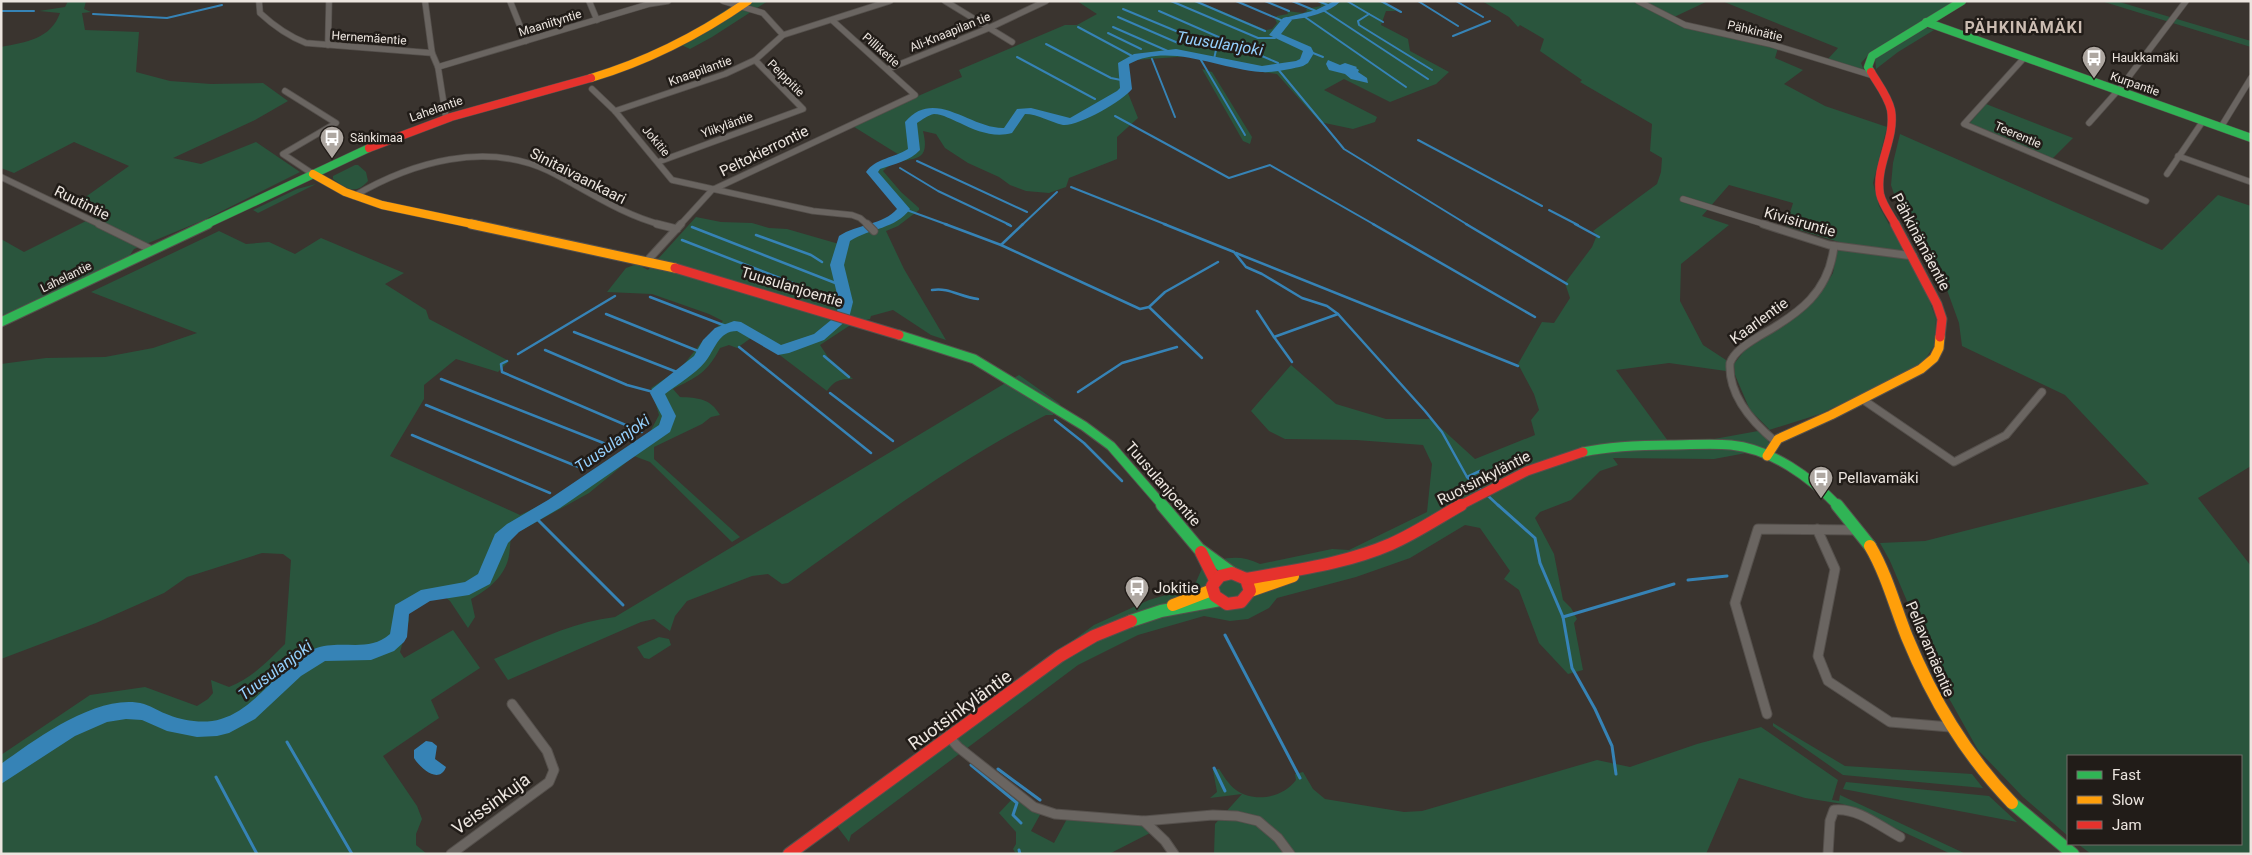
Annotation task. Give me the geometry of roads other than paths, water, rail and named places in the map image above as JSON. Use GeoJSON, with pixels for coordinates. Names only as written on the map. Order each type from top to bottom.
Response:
{"type":"FeatureCollection","features":[{"type":"Feature","properties":{"kind":"street","name":"Hernemäentie"},"geometry":{"type":"LineString","coordinates":[[259,1],[260,13],[290,37],[306,43],[432,53]]}},
{"type":"Feature","properties":{"kind":"street"},"geometry":{"type":"LineString","coordinates":[[328,45],[329,1]]}},
{"type":"Feature","properties":{"kind":"street"},"geometry":{"type":"LineString","coordinates":[[425,1],[432,53],[438,67],[446,118]]}},
{"type":"Feature","properties":{"kind":"street"},"geometry":{"type":"LineString","coordinates":[[510,1],[526,41]]}},
{"type":"Feature","properties":{"kind":"street"},"geometry":{"type":"LineString","coordinates":[[589,1],[597,20]]}},
{"type":"Feature","properties":{"kind":"street","name":"Maaniityntie"},"geometry":{"type":"LineString","coordinates":[[438,67],[649,4],[668,1]]}},
{"type":"Feature","properties":{"kind":"street"},"geometry":{"type":"LineString","coordinates":[[723,1],[745,3],[763,13],[783,35]]}},
{"type":"Feature","properties":{"kind":"street","name":"Knaapilantie"},"geometry":{"type":"LineString","coordinates":[[615,111],[726,74],[755,60],[783,35],[834,21],[890,1]]}},
{"type":"Feature","properties":{"kind":"street"},"geometry":{"type":"LineString","coordinates":[[945,1],[1012,42]]}},
{"type":"Feature","properties":{"kind":"street","name":"Ali-Knaapilan tie"},"geometry":{"type":"LineString","coordinates":[[888,69],[989,28],[1046,1]]}},
{"type":"Feature","properties":{"kind":"street","name":"Pähkinätie"},"geometry":{"type":"LineString","coordinates":[[1638,1],[1690,27],[1770,44],[1871,75]]}},
{"type":"Feature","properties":{"kind":"street"},"geometry":{"type":"LineString","coordinates":[[1871,75],[1868,67],[1872,56],[1962,1]]}},
{"type":"Feature","properties":{"kind":"street"},"geometry":{"type":"LineString","coordinates":[[2089,123],[2186,1]]}},
{"type":"Feature","properties":{"kind":"street","name":"Lahelantie"},"geometry":{"type":"LineString","coordinates":[[1,322],[398,135],[506,99],[604,74],[649,58],[692,39],[745,3]]}},
{"type":"Feature","properties":{"kind":"street","name":"Pilliketie"},"geometry":{"type":"LineString","coordinates":[[834,21],[915,95]]}},
{"type":"Feature","properties":{"kind":"street","name":"Kurpantie"},"geometry":{"type":"LineString","coordinates":[[1926,22],[2251,138]]}},
{"type":"Feature","properties":{"kind":"street","name":"Teerentie"},"geometry":{"type":"LineString","coordinates":[[2024,58],[1964,124],[2146,201]]}},
{"type":"Feature","properties":{"kind":"street","name":"Peippitie"},"geometry":{"type":"LineString","coordinates":[[755,60],[803,109]]}},
{"type":"Feature","properties":{"kind":"street","name":"Pähkinämäentie"},"geometry":{"type":"LineString","coordinates":[[1767,456],[1778,439],[1921,369],[1934,358],[1939,348],[1942,319],[1926,280],[1886,212],[1880,196],[1878,182],[1891,134],[1892,110],[1888,100],[1871,75]]}},
{"type":"Feature","properties":{"kind":"street"},"geometry":{"type":"LineString","coordinates":[[2221,127],[2251,78]]}},
{"type":"Feature","properties":{"kind":"street","name":"Jokitie"},"geometry":{"type":"LineString","coordinates":[[592,89],[615,111],[672,180],[814,211],[852,215],[867,223],[874,231]]}},
{"type":"Feature","properties":{"kind":"street"},"geometry":{"type":"LineString","coordinates":[[285,91],[336,123],[282,154],[313,174]]}},
{"type":"Feature","properties":{"kind":"street","name":"Peltokierrontie"},"geometry":{"type":"LineString","coordinates":[[647,262],[712,190],[915,95]]}},
{"type":"Feature","properties":{"kind":"street","name":"Ylikyläntie"},"geometry":{"type":"LineString","coordinates":[[658,162],[803,109]]}},
{"type":"Feature","properties":{"kind":"street"},"geometry":{"type":"LineString","coordinates":[[2168,174],[2178,156],[2203,121]]}},
{"type":"Feature","properties":{"kind":"street"},"geometry":{"type":"LineString","coordinates":[[2178,156],[2251,182]]}},
{"type":"Feature","properties":{"kind":"street","name":"Sinitaivaankaari"},"geometry":{"type":"LineString","coordinates":[[354,196],[383,180],[415,167],[459,158],[497,157],[529,163],[611,207],[641,220],[677,229]]}},
{"type":"Feature","properties":{"kind":"street","name":"Tuusulanjoentie"},"geometry":{"type":"LineString","coordinates":[[313,174],[354,196],[382,205],[647,262],[852,320],[974,359],[1084,426],[1110,446],[1128,464],[1200,548],[1232,573]]}},
{"type":"Feature","properties":{"kind":"street","name":"Ruutintie"},"geometry":{"type":"LineString","coordinates":[[1,177],[152,250]]}},
{"type":"Feature","properties":{"kind":"street","name":"Kivisiruntie"},"geometry":{"type":"LineString","coordinates":[[1682,199],[1834,246],[1913,256]]}},
{"type":"Feature","properties":{"kind":"street","name":"Kaarlentie"},"geometry":{"type":"LineString","coordinates":[[1776,442],[1755,425],[1742,409],[1734,385],[1731,359],[1747,343],[1791,315],[1813,295],[1828,274],[1834,246]]}},
{"type":"Feature","properties":{"kind":"street"},"geometry":{"type":"LineString","coordinates":[[1862,399],[1954,462],[2006,435],[2042,392]]}},
{"type":"Feature","properties":{"kind":"street","name":"Ruotsinkyläntie"},"geometry":{"type":"LineString","coordinates":[[1246,579],[1310,568],[1377,550],[1410,534],[1506,480],[1562,458],[1615,446],[1735,446],[1767,456]]}},
{"type":"Feature","properties":{"kind":"street","name":"Pellavamäentie"},"geometry":{"type":"LineString","coordinates":[[1767,456],[1803,475],[1858,530],[1878,559],[1928,685],[1950,727],[1983,772],[2047,835],[2073,854]]}},
{"type":"Feature","properties":{"kind":"street"},"geometry":{"type":"LineString","coordinates":[[1767,714],[1735,603],[1758,529],[1858,530]]}},
{"type":"Feature","properties":{"kind":"street"},"geometry":{"type":"LineString","coordinates":[[1817,530],[1835,569],[1818,656],[1828,682],[1890,722],[1950,727]]}},
{"type":"Feature","properties":{"kind":"street","name":"Tuusulanjoentie"},"geometry":{"type":"LineString","coordinates":[[1200,548],[1214,585]]}},
{"type":"Feature","properties":{"kind":"street","name":"Ruotsinkyläntie"},"geometry":{"type":"LineString","coordinates":[[1250,591],[1310,568]]}},
{"type":"Feature","properties":{"kind":"street"},"geometry":{"type":"LineString","coordinates":[[1232,573],[1246,579],[1250,591],[1248,597],[1235,604],[1220,600],[1214,585],[1220,576],[1232,573]]}},
{"type":"Feature","properties":{"kind":"street","name":"Ruotsinkyläntie"},"geometry":{"type":"LineString","coordinates":[[789,854],[1068,651],[1094,636],[1161,611],[1214,585]]}},
{"type":"Feature","properties":{"kind":"street","name":"Ruotsinkyläntie"},"geometry":{"type":"LineString","coordinates":[[1161,611],[1220,600]]}},
{"type":"Feature","properties":{"kind":"street","name":"Veissinkuja"},"geometry":{"type":"LineString","coordinates":[[451,854],[550,782],[554,770],[547,751],[512,704]]}},
{"type":"Feature","properties":{"kind":"street"},"geometry":{"type":"LineString","coordinates":[[950,738],[958,747],[1034,807],[1055,814],[1144,821],[1213,815],[1237,816],[1258,821],[1278,838],[1290,854]]}},
{"type":"Feature","properties":{"kind":"street"},"geometry":{"type":"LineString","coordinates":[[1828,854],[1830,821],[1834,810],[1838,808],[1848,810],[1900,837]]}},
{"type":"Feature","properties":{"kind":"street"},"geometry":{"type":"LineString","coordinates":[[1144,821],[1165,841],[1174,854]]}},
{"type":"Feature","properties":{"kind":"water"},"geometry":{"type":"Polygon","coordinates":[[[1334,1],[1341,1],[1324,12],[1290,20],[1277,34],[1271,34],[1284,18],[1316,10],[1334,1]]]}},
{"type":"Feature","properties":{"kind":"water"},"geometry":{"type":"Polygon","coordinates":[[[1328,60],[1340,65],[1345,63],[1357,67],[1358,72],[1367,78],[1368,83],[1351,79],[1345,74],[1329,70],[1326,64],[1328,60]]]}},
{"type":"Feature","properties":{"kind":"water"},"geometry":{"type":"Polygon","coordinates":[[[426,741],[432,742],[437,746],[435,759],[446,767],[439,775],[434,775],[425,770],[414,758],[414,750],[426,741]]]}},
{"type":"Feature","properties":{"kind":"waterway"},"geometry":{"type":"LineString","coordinates":[[1171,1],[1258,38],[1275,38]]}},
{"type":"Feature","properties":{"kind":"waterway"},"geometry":{"type":"LineString","coordinates":[[1195,1],[1265,31]]}},
{"type":"Feature","properties":{"kind":"waterway"},"geometry":{"type":"LineString","coordinates":[[1236,1],[1283,21]]}},
{"type":"Feature","properties":{"kind":"waterway"},"geometry":{"type":"LineString","coordinates":[[1265,1],[1289,11]]}},
{"type":"Feature","properties":{"kind":"waterway"},"geometry":{"type":"LineString","coordinates":[[1292,1],[1316,11]]}},
{"type":"Feature","properties":{"kind":"waterway"},"geometry":{"type":"LineString","coordinates":[[1318,1],[1328,5]]}},
{"type":"Feature","properties":{"kind":"waterway"},"geometry":{"type":"LineString","coordinates":[[1347,1],[1369,14]]}},
{"type":"Feature","properties":{"kind":"waterway"},"geometry":{"type":"LineString","coordinates":[[1381,1],[1401,12]]}},
{"type":"Feature","properties":{"kind":"waterway"},"geometry":{"type":"LineString","coordinates":[[1418,1],[1458,26]]}},
{"type":"Feature","properties":{"kind":"waterway"},"geometry":{"type":"LineString","coordinates":[[1456,1],[1483,17]]}},
{"type":"Feature","properties":{"kind":"waterway"},"geometry":{"type":"LineString","coordinates":[[93,14],[167,18],[222,5]]}},
{"type":"Feature","properties":{"kind":"waterway"},"geometry":{"type":"LineString","coordinates":[[1123,9],[1212,46],[1216,50],[1214,59]]}},
{"type":"Feature","properties":{"kind":"waterway"},"geometry":{"type":"LineString","coordinates":[[1323,10],[1428,79]]}},
{"type":"Feature","properties":{"kind":"waterway"},"geometry":{"type":"LineString","coordinates":[[1,11],[34,11]]}},
{"type":"Feature","properties":{"kind":"waterway"},"geometry":{"type":"LineString","coordinates":[[1159,11],[1278,63]]}},
{"type":"Feature","properties":{"kind":"waterway"},"geometry":{"type":"LineString","coordinates":[[1369,14],[1383,22]]}},
{"type":"Feature","properties":{"kind":"waterway"},"geometry":{"type":"LineString","coordinates":[[1369,14],[1358,21],[1359,25],[1432,70]]}},
{"type":"Feature","properties":{"kind":"waterway"},"geometry":{"type":"LineString","coordinates":[[1118,17],[1178,43]]}},
{"type":"Feature","properties":{"kind":"waterway"},"geometry":{"type":"LineString","coordinates":[[1305,17],[1406,87]]}},
{"type":"Feature","properties":{"kind":"waterway","name":"Tuusulanjoki"},"geometry":{"type":"LineString","coordinates":[[1,775],[31,753],[68,730],[107,714],[126,711],[143,712],[167,723],[184,727],[197,729],[223,727],[249,713],[307,662],[328,653],[371,652],[388,646],[398,637],[401,610],[427,595],[469,588],[484,579],[501,539],[513,528],[554,504],[665,428],[669,416],[657,393],[700,359],[708,343],[720,331],[734,326],[741,327],[778,350],[784,350],[819,337],[842,318],[846,302],[837,265],[844,239],[851,234],[892,220],[904,209],[872,172],[876,166],[905,156],[914,150],[911,122],[922,115],[933,111],[940,111],[985,130],[996,131],[1008,131],[1021,111],[1035,112],[1058,120],[1074,120],[1115,99],[1126,89],[1123,63],[1134,57],[1176,52],[1262,69],[1299,64],[1304,61],[1309,53],[1307,49],[1274,35],[1287,20]]}},
{"type":"Feature","properties":{"kind":"waterway"},"geometry":{"type":"LineString","coordinates":[[1453,36],[1490,21]]}},
{"type":"Feature","properties":{"kind":"waterway"},"geometry":{"type":"LineString","coordinates":[[1078,27],[1134,57]]}},
{"type":"Feature","properties":{"kind":"waterway"},"geometry":{"type":"LineString","coordinates":[[1113,27],[1170,52]]}},
{"type":"Feature","properties":{"kind":"waterway"},"geometry":{"type":"LineString","coordinates":[[1108,33],[1141,49]]}},
{"type":"Feature","properties":{"kind":"waterway"},"geometry":{"type":"LineString","coordinates":[[1046,44],[1111,78],[1126,81]]}},
{"type":"Feature","properties":{"kind":"waterway"},"geometry":{"type":"LineString","coordinates":[[1308,51],[1323,57]]}},
{"type":"Feature","properties":{"kind":"waterway"},"geometry":{"type":"LineString","coordinates":[[1198,55],[1245,135]]}},
{"type":"Feature","properties":{"kind":"waterway"},"geometry":{"type":"LineString","coordinates":[[1017,57],[1095,99]]}},
{"type":"Feature","properties":{"kind":"waterway"},"geometry":{"type":"LineString","coordinates":[[1152,59],[1175,117]]}},
{"type":"Feature","properties":{"kind":"waterway"},"geometry":{"type":"LineString","coordinates":[[1277,68],[1344,149],[1468,225]]}},
{"type":"Feature","properties":{"kind":"waterway"},"geometry":{"type":"LineString","coordinates":[[1115,116],[1229,178],[1270,165],[1375,225]]}},
{"type":"Feature","properties":{"kind":"waterway"},"geometry":{"type":"LineString","coordinates":[[1418,140],[1542,206]]}},
{"type":"Feature","properties":{"kind":"waterway"},"geometry":{"type":"LineString","coordinates":[[917,161],[1027,212]]}},
{"type":"Feature","properties":{"kind":"waterway"},"geometry":{"type":"LineString","coordinates":[[900,168],[938,191],[1010,225]]}},
{"type":"Feature","properties":{"kind":"waterway"},"geometry":{"type":"LineString","coordinates":[[1071,187],[1167,225]]}},
{"type":"Feature","properties":{"kind":"waterway"},"geometry":{"type":"LineString","coordinates":[[1022,225],[1057,192]]}},
{"type":"Feature","properties":{"kind":"waterway"},"geometry":{"type":"LineString","coordinates":[[904,209],[948,225]]}},
{"type":"Feature","properties":{"kind":"waterway"},"geometry":{"type":"LineString","coordinates":[[1549,210],[1578,225]]}},
{"type":"Feature","properties":{"kind":"waterway"},"geometry":{"type":"LineString","coordinates":[[945,224],[1001,245]]}},
{"type":"Feature","properties":{"kind":"waterway"},"geometry":{"type":"LineString","coordinates":[[1007,224],[1011,226]]}},
{"type":"Feature","properties":{"kind":"waterway"},"geometry":{"type":"LineString","coordinates":[[1001,245],[1023,224]]}},
{"type":"Feature","properties":{"kind":"waterway"},"geometry":{"type":"LineString","coordinates":[[1164,224],[1234,252],[1246,267],[1262,274],[1302,298],[1327,306],[1338,314]]}},
{"type":"Feature","properties":{"kind":"waterway"},"geometry":{"type":"LineString","coordinates":[[1373,224],[1535,317]]}},
{"type":"Feature","properties":{"kind":"waterway"},"geometry":{"type":"LineString","coordinates":[[1466,224],[1567,284]]}},
{"type":"Feature","properties":{"kind":"waterway"},"geometry":{"type":"LineString","coordinates":[[1575,224],[1599,237]]}},
{"type":"Feature","properties":{"kind":"waterway"},"geometry":{"type":"LineString","coordinates":[[692,227],[843,286]]}},
{"type":"Feature","properties":{"kind":"waterway"},"geometry":{"type":"LineString","coordinates":[[756,235],[811,255],[822,262]]}},
{"type":"Feature","properties":{"kind":"waterway"},"geometry":{"type":"LineString","coordinates":[[682,240],[808,289]]}},
{"type":"Feature","properties":{"kind":"waterway"},"geometry":{"type":"LineString","coordinates":[[1001,245],[1140,309],[1149,307]]}},
{"type":"Feature","properties":{"kind":"waterway"},"geometry":{"type":"LineString","coordinates":[[1236,253],[1518,366]]}},
{"type":"Feature","properties":{"kind":"waterway"},"geometry":{"type":"LineString","coordinates":[[1149,307],[1165,292],[1218,262]]}},
{"type":"Feature","properties":{"kind":"waterway"},"geometry":{"type":"LineString","coordinates":[[932,290],[944,290],[978,299]]}},
{"type":"Feature","properties":{"kind":"waterway"},"geometry":{"type":"LineString","coordinates":[[518,354],[615,296]]}},
{"type":"Feature","properties":{"kind":"waterway"},"geometry":{"type":"LineString","coordinates":[[650,297],[731,328]]}},
{"type":"Feature","properties":{"kind":"waterway"},"geometry":{"type":"LineString","coordinates":[[1149,307],[1202,358]]}},
{"type":"Feature","properties":{"kind":"waterway"},"geometry":{"type":"LineString","coordinates":[[1257,311],[1274,337]]}},
{"type":"Feature","properties":{"kind":"waterway"},"geometry":{"type":"LineString","coordinates":[[606,314],[703,353]]}},
{"type":"Feature","properties":{"kind":"waterway"},"geometry":{"type":"LineString","coordinates":[[1274,337],[1338,314]]}},
{"type":"Feature","properties":{"kind":"waterway"},"geometry":{"type":"LineString","coordinates":[[1338,314],[1442,432],[1467,477]]}},
{"type":"Feature","properties":{"kind":"waterway"},"geometry":{"type":"LineString","coordinates":[[574,332],[682,374]]}},
{"type":"Feature","properties":{"kind":"waterway"},"geometry":{"type":"LineString","coordinates":[[1274,337],[1292,362]]}},
{"type":"Feature","properties":{"kind":"waterway"},"geometry":{"type":"LineString","coordinates":[[739,347],[871,453]]}},
{"type":"Feature","properties":{"kind":"waterway"},"geometry":{"type":"LineString","coordinates":[[1078,392],[1122,363],[1177,347]]}},
{"type":"Feature","properties":{"kind":"waterway"},"geometry":{"type":"LineString","coordinates":[[545,350],[627,385],[657,393]]}},
{"type":"Feature","properties":{"kind":"waterway"},"geometry":{"type":"LineString","coordinates":[[824,356],[849,377]]}},
{"type":"Feature","properties":{"kind":"waterway"},"geometry":{"type":"LineString","coordinates":[[507,361],[501,364],[502,372],[642,432]]}},
{"type":"Feature","properties":{"kind":"waterway"},"geometry":{"type":"LineString","coordinates":[[441,379],[606,444]]}},
{"type":"Feature","properties":{"kind":"waterway"},"geometry":{"type":"LineString","coordinates":[[830,393],[893,441]]}},
{"type":"Feature","properties":{"kind":"waterway"},"geometry":{"type":"LineString","coordinates":[[426,405],[581,468]]}},
{"type":"Feature","properties":{"kind":"waterway"},"geometry":{"type":"LineString","coordinates":[[1055,420],[1084,443],[1122,481]]}},
{"type":"Feature","properties":{"kind":"waterway"},"geometry":{"type":"LineString","coordinates":[[412,435],[550,493]]}},
{"type":"Feature","properties":{"kind":"waterway"},"geometry":{"type":"LineString","coordinates":[[1467,477],[1480,471]]}},
{"type":"Feature","properties":{"kind":"waterway"},"geometry":{"type":"LineString","coordinates":[[1467,477],[1481,490]]}},
{"type":"Feature","properties":{"kind":"waterway"},"geometry":{"type":"LineString","coordinates":[[1486,494],[1499,506]]}},
{"type":"Feature","properties":{"kind":"waterway"},"geometry":{"type":"LineString","coordinates":[[1498,505],[1535,538],[1540,563],[1563,617]]}},
{"type":"Feature","properties":{"kind":"waterway"},"geometry":{"type":"LineString","coordinates":[[534,516],[623,605]]}},
{"type":"Feature","properties":{"kind":"waterway"},"geometry":{"type":"LineString","coordinates":[[1688,580],[1727,576]]}},
{"type":"Feature","properties":{"kind":"waterway"},"geometry":{"type":"LineString","coordinates":[[1563,617],[1674,584]]}},
{"type":"Feature","properties":{"kind":"waterway"},"geometry":{"type":"LineString","coordinates":[[1563,617],[1572,668],[1595,709],[1612,746],[1616,774]]}},
{"type":"Feature","properties":{"kind":"waterway"},"geometry":{"type":"LineString","coordinates":[[1225,635],[1300,778]]}},
{"type":"Feature","properties":{"kind":"waterway"},"geometry":{"type":"LineString","coordinates":[[287,742],[352,854]]}},
{"type":"Feature","properties":{"kind":"waterway"},"geometry":{"type":"LineString","coordinates":[[971,765],[1017,803],[1013,815],[1021,823]]}},
{"type":"Feature","properties":{"kind":"waterway"},"geometry":{"type":"LineString","coordinates":[[1214,768],[1225,791]]}},
{"type":"Feature","properties":{"kind":"waterway"},"geometry":{"type":"LineString","coordinates":[[998,769],[1040,800]]}},
{"type":"Feature","properties":{"kind":"waterway"},"geometry":{"type":"LineString","coordinates":[[216,777],[257,854]]}},
{"type":"Feature","properties":{"kind":"waterway"},"geometry":{"type":"LineString","coordinates":[[1019,850],[1020,854]]}},
{"type":"Feature","properties":{"kind":"place","name":"Haukkamäki"},"geometry":{"type":"Point","coordinates":[2094,79]}},
{"type":"Feature","properties":{"kind":"place","name":"Sänkimaa"},"geometry":{"type":"Point","coordinates":[332,159]}},
{"type":"Feature","properties":{"kind":"place","name":"Pellavamäki"},"geometry":{"type":"Point","coordinates":[1821,499]}},
{"type":"Feature","properties":{"kind":"place","name":"Jokitie"},"geometry":{"type":"Point","coordinates":[1137,609]}},
{"type":"Feature","properties":{"kind":"district","name":"PÄHKINÄMÄKI"},"geometry":{"type":"Point","coordinates":[2024,27]}}]}
